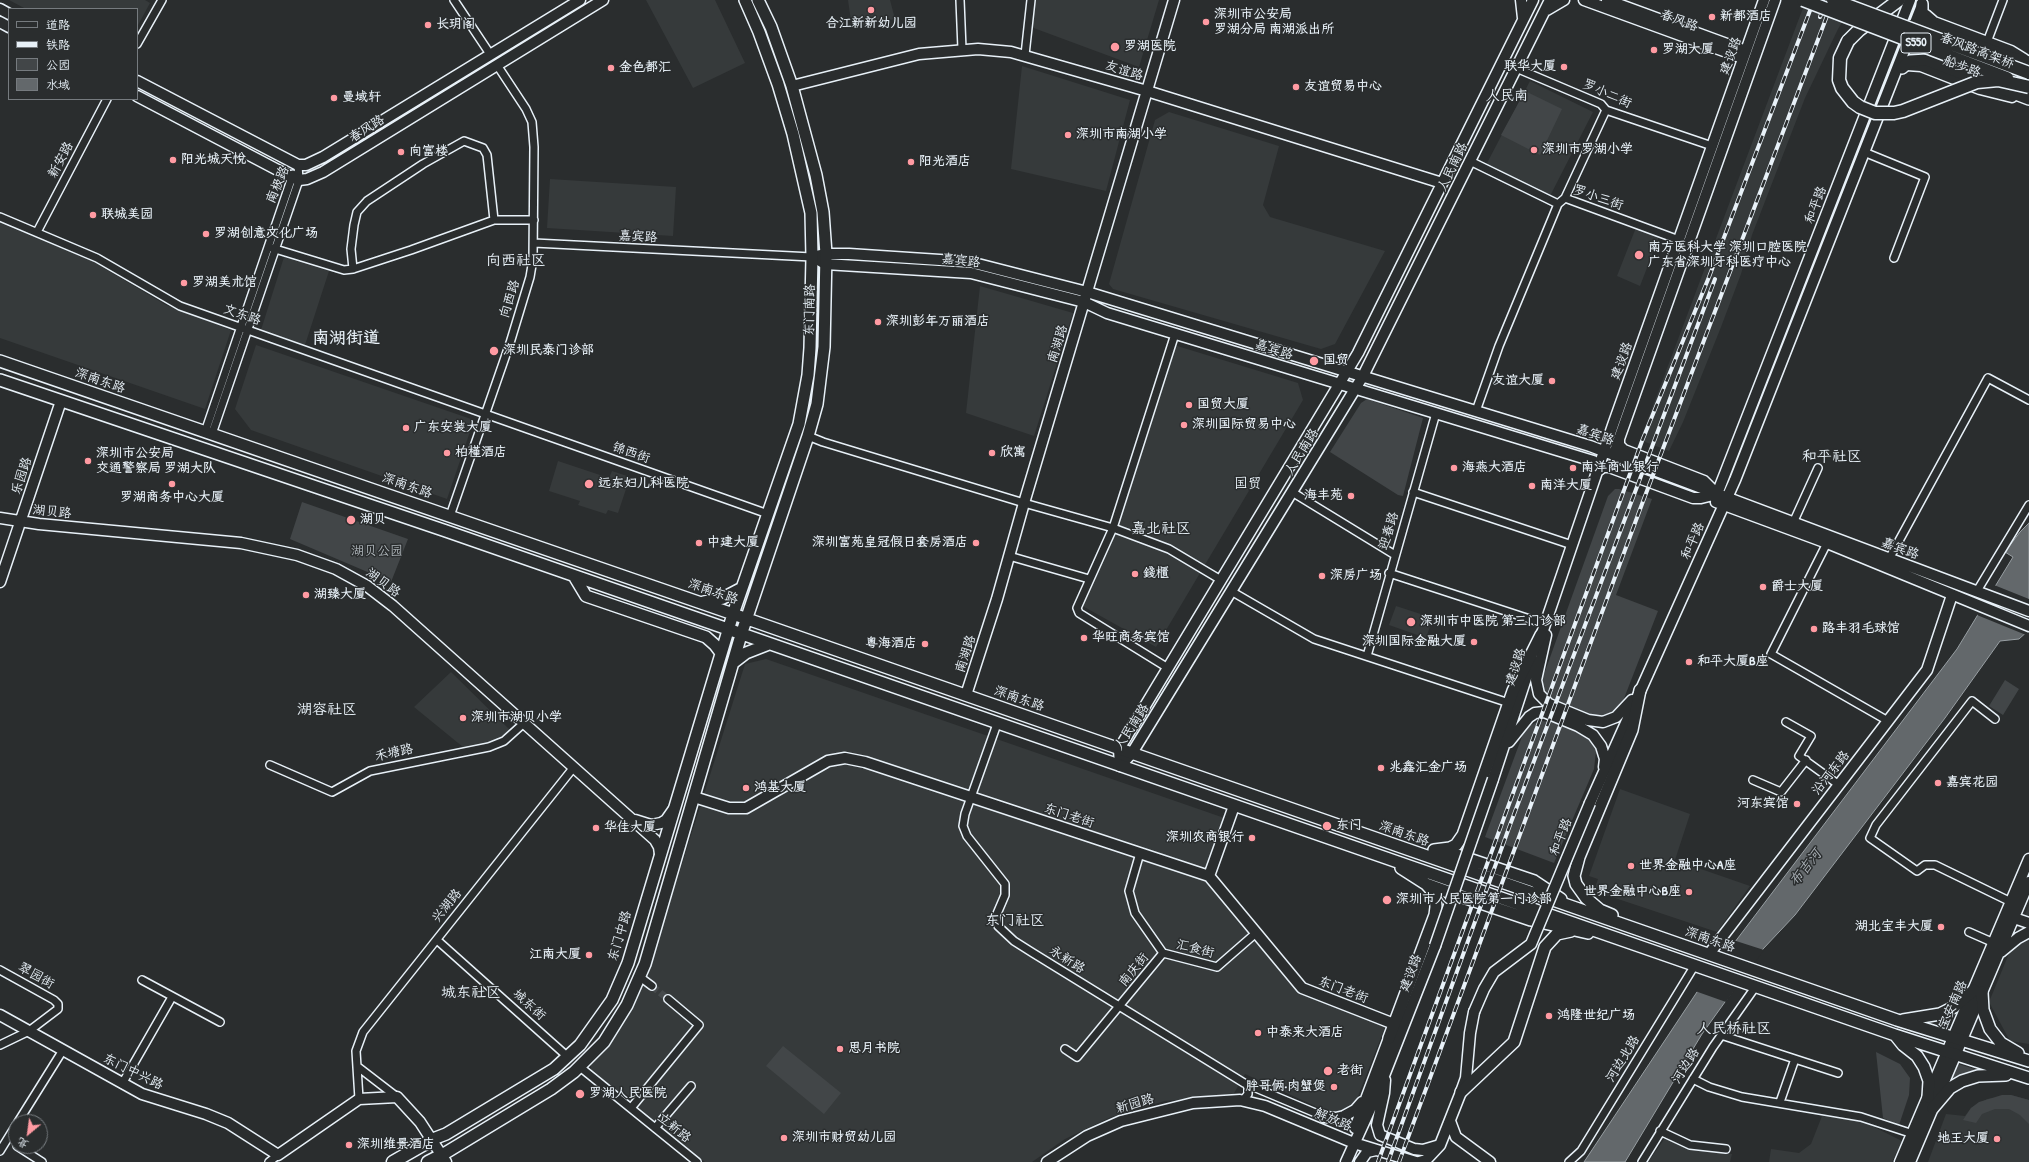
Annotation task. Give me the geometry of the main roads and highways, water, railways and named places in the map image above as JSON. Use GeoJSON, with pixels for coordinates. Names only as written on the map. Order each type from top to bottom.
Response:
{"type":"FeatureCollection","features":[{"type":"Feature","properties":{"kind":"highway","name":"春风路高架桥"},"geometry":{"type":"LineString","coordinates":[[1803,0],[2029,87]]}},
{"type":"Feature","properties":{"kind":"highway","name":"春风路高架桥"},"geometry":{"type":"LineString","coordinates":[[1833,0],[2029,73]]}},
{"type":"Feature","properties":{"kind":"highway"},"geometry":{"type":"LineString","coordinates":[[1899,0],[1848,41],[1840,58],[1839,80],[1842,88],[1853,102],[1875,114],[1889,114],[1903,111],[1969,84],[1982,81],[1998,80],[2029,87]]}},
{"type":"Feature","properties":{"kind":"highway","name":"东门中路"},"geometry":{"type":"LineString","coordinates":[[393,1162],[433,1140]]}},
{"type":"Feature","properties":{"kind":"highway"},"geometry":{"type":"LineString","coordinates":[[428,1162],[443,1160]]}},
{"type":"Feature","properties":{"kind":"main road","name":"春风路"},"geometry":{"type":"LineString","coordinates":[[138,82],[298,165],[306,165],[322,157],[580,0]]}},
{"type":"Feature","properties":{"kind":"main road","name":"春风路"},"geometry":{"type":"LineString","coordinates":[[138,97],[295,179],[307,180],[603,0]]}},
{"type":"Feature","properties":{"kind":"main road","name":"东门南路"},"geometry":{"type":"LineString","coordinates":[[733,614],[792,448],[804,399],[810,348],[812,257],[811,213],[793,134],[778,84],[759,32],[745,0]]}},
{"type":"Feature","properties":{"kind":"main road","name":"东门南路"},"geometry":{"type":"LineString","coordinates":[[746,618],[808,436],[821,377],[824,347],[826,259],[823,212],[816,175],[792,86],[771,28],[758,0]]}},
{"type":"Feature","properties":{"kind":"main road","name":"南湖路"},"geometry":{"type":"LineString","coordinates":[[966,695],[1009,556],[1174,0]]}},
{"type":"Feature","properties":{"kind":"main road"},"geometry":{"type":"LineString","coordinates":[[1521,0],[1524,11],[1523,20]]}},
{"type":"Feature","properties":{"kind":"main road","name":"人民南路"},"geometry":{"type":"LineString","coordinates":[[1120,766],[1119,749],[1348,371],[1533,0]]}},
{"type":"Feature","properties":{"kind":"main road","name":"人民南路"},"geometry":{"type":"LineString","coordinates":[[1120,766],[1132,753],[1363,376],[1550,0]]}},
{"type":"Feature","properties":{"kind":"main road"},"geometry":{"type":"LineString","coordinates":[[1543,15],[1553,5],[1564,0]]}},
{"type":"Feature","properties":{"kind":"main road","name":"春风路"},"geometry":{"type":"LineString","coordinates":[[1583,0],[1745,54]]}},
{"type":"Feature","properties":{"kind":"main road","name":"春风路"},"geometry":{"type":"LineString","coordinates":[[1607,0],[1745,54]]}},
{"type":"Feature","properties":{"kind":"main road","name":"建设路"},"geometry":{"type":"LineString","coordinates":[[1346,1162],[1385,1073],[1435,946],[1502,752],[1544,624],[1764,0]]}},
{"type":"Feature","properties":{"kind":"main road","name":"建设路"},"geometry":{"type":"LineString","coordinates":[[1622,454],[1615,451],[1619,439],[1776,0]]}},
{"type":"Feature","properties":{"kind":"main road","name":"和平路"},"geometry":{"type":"LineString","coordinates":[[1716,494],[1910,0]]}},
{"type":"Feature","properties":{"kind":"main road"},"geometry":{"type":"LineString","coordinates":[[1923,2],[1921,10],[1925,21],[1936,30]]}},
{"type":"Feature","properties":{"kind":"main road"},"geometry":{"type":"LineString","coordinates":[[1923,2],[1924,13],[1931,20],[2011,51],[2029,62]]}},
{"type":"Feature","properties":{"kind":"main road","name":"和平路"},"geometry":{"type":"LineString","coordinates":[[1419,1162],[1426,1160],[1440,1144],[1461,1092],[1466,1078],[1470,1034],[1474,1012],[1484,989],[1494,972],[1531,944],[1604,771],[1725,502],[1923,2]]}},
{"type":"Feature","properties":{"kind":"main road"},"geometry":{"type":"LineString","coordinates":[[1897,32],[1907,26],[1914,25]]}},
{"type":"Feature","properties":{"kind":"main road","name":"船步路"},"geometry":{"type":"LineString","coordinates":[[1914,25],[1921,25],[2009,57],[2029,62]]}},
{"type":"Feature","properties":{"kind":"main road"},"geometry":{"type":"LineString","coordinates":[[1942,65],[1933,55],[1932,45],[1939,37],[1954,37]]}},
{"type":"Feature","properties":{"kind":"main road","name":"友谊路"},"geometry":{"type":"LineString","coordinates":[[792,86],[899,58],[962,49],[995,50],[1025,55],[1147,91],[1442,183]]}},
{"type":"Feature","properties":{"kind":"main road"},"geometry":{"type":"LineString","coordinates":[[1998,87],[2010,85],[2017,76],[2017,64],[2009,57]]}},
{"type":"Feature","properties":{"kind":"main road","name":"船步路"},"geometry":{"type":"LineString","coordinates":[[1902,68],[1915,60],[1927,60],[2029,100]]}},
{"type":"Feature","properties":{"kind":"main road","name":"船步路"},"geometry":{"type":"LineString","coordinates":[[1902,68],[1908,65],[1916,65],[1980,88],[2029,100]]}},
{"type":"Feature","properties":{"kind":"main road"},"geometry":{"type":"LineString","coordinates":[[1892,82],[1902,68]]}},
{"type":"Feature","properties":{"kind":"main road","name":"嘉宾路"},"geometry":{"type":"LineString","coordinates":[[812,257],[972,273],[1084,302],[1107,313],[1174,334],[1593,461],[1598,465],[1599,470],[1603,467],[1610,467],[1693,498],[1701,498],[1716,494]]}},
{"type":"Feature","properties":{"kind":"main road","name":"嘉宾路"},"geometry":{"type":"LineString","coordinates":[[826,259],[970,262],[1087,292],[1348,371],[1605,452],[1622,454],[1716,494],[1725,502],[2029,626]]}},
{"type":"Feature","properties":{"kind":"main road","name":"深南东路"},"geometry":{"type":"LineString","coordinates":[[0,361],[695,600],[1897,1020],[1957,1040],[2029,1060]]}},
{"type":"Feature","properties":{"kind":"main road"},"geometry":{"type":"LineString","coordinates":[[0,380],[574,576],[1895,1035],[2029,1078]]}},
{"type":"Feature","properties":{"kind":"main road","name":"乐园路"},"geometry":{"type":"LineString","coordinates":[[0,582],[61,401]]}},
{"type":"Feature","properties":{"kind":"main road","name":"嘉宾路"},"geometry":{"type":"LineString","coordinates":[[1725,502],[1793,523],[2029,611]]}},
{"type":"Feature","properties":{"kind":"main road","name":"湖贝路"},"geometry":{"type":"LineString","coordinates":[[0,518],[241,543],[296,555],[336,569],[367,586],[393,606],[657,842],[660,854]]}},
{"type":"Feature","properties":{"kind":"main road"},"geometry":{"type":"LineString","coordinates":[[574,576],[586,596],[706,637],[721,653]]}},
{"type":"Feature","properties":{"kind":"main road"},"geometry":{"type":"LineString","coordinates":[[695,600],[708,602],[717,600],[742,588]]}},
{"type":"Feature","properties":{"kind":"main road"},"geometry":{"type":"LineString","coordinates":[[755,592],[757,610],[762,619],[773,628]]}},
{"type":"Feature","properties":{"kind":"main road","name":"沿河东路"},"geometry":{"type":"LineString","coordinates":[[1712,955],[1839,784],[1930,665],[1952,595]]}},
{"type":"Feature","properties":{"kind":"main road"},"geometry":{"type":"LineString","coordinates":[[1550,609],[1536,680],[1537,688],[1542,699],[1549,704],[1579,716],[1596,722],[1603,722],[1620,714],[1640,690]]}},
{"type":"Feature","properties":{"kind":"main road","name":"东门中路"},"geometry":{"type":"LineString","coordinates":[[433,1140],[545,1075],[568,1057],[580,1045],[598,1021],[621,980],[733,614]]}},
{"type":"Feature","properties":{"kind":"main road"},"geometry":{"type":"LineString","coordinates":[[433,1140],[443,1160],[557,1085],[580,1067],[610,1034],[627,1005],[640,977],[746,618]]}},
{"type":"Feature","properties":{"kind":"main road"},"geometry":{"type":"LineString","coordinates":[[1434,850],[1450,848],[1456,845],[1463,835],[1509,703],[1541,635]]}},
{"type":"Feature","properties":{"kind":"main road"},"geometry":{"type":"LineString","coordinates":[[733,663],[754,649],[768,644]]}},
{"type":"Feature","properties":{"kind":"main road"},"geometry":{"type":"LineString","coordinates":[[1640,690],[1632,730],[1578,857],[1574,876],[1580,892],[1594,905],[1646,932]]}},
{"type":"Feature","properties":{"kind":"main road"},"geometry":{"type":"LineString","coordinates":[[1502,752],[1524,721],[1535,713],[1544,712],[1578,726],[1593,735],[1604,753],[1604,771]]}},
{"type":"Feature","properties":{"kind":"main road","name":"东门老街"},"geometry":{"type":"LineString","coordinates":[[694,797],[729,808],[746,808],[821,764],[845,758],[865,762],[1209,876],[1302,988],[1394,1024]]}},
{"type":"Feature","properties":{"kind":"main road"},"geometry":{"type":"LineString","coordinates":[[1209,876],[1234,806]]}},
{"type":"Feature","properties":{"kind":"main road","name":"湖贝路"},"geometry":{"type":"LineString","coordinates":[[630,818],[641,823],[656,824],[666,820],[673,810]]}},
{"type":"Feature","properties":{"kind":"main road"},"geometry":{"type":"LineString","coordinates":[[1396,846],[1434,850],[1454,854],[1534,882],[1577,909]]}},
{"type":"Feature","properties":{"kind":"main road"},"geometry":{"type":"LineString","coordinates":[[1385,858],[1426,884],[1531,920],[1575,931],[1618,938]]}},
{"type":"Feature","properties":{"kind":"main road","name":"宝安南路"},"geometry":{"type":"LineString","coordinates":[[1900,1162],[1928,1097],[1951,1053],[1978,991],[1994,942],[2029,859]]}},
{"type":"Feature","properties":{"kind":"main road","name":"宝安南路"},"geometry":{"type":"LineString","coordinates":[[1978,991],[1998,955],[2029,882]]}},
{"type":"Feature","properties":{"kind":"main road"},"geometry":{"type":"LineString","coordinates":[[1354,1143],[1352,1135],[1435,915],[1435,894],[1426,884]]}},
{"type":"Feature","properties":{"kind":"main road"},"geometry":{"type":"LineString","coordinates":[[2014,918],[2029,923]]}},
{"type":"Feature","properties":{"kind":"main road"},"geometry":{"type":"LineString","coordinates":[[1461,1092],[1514,1042],[1543,950],[1548,942],[1559,933],[1575,931]]}},
{"type":"Feature","properties":{"kind":"main road"},"geometry":{"type":"LineString","coordinates":[[1998,955],[2012,942],[2029,932]]}},
{"type":"Feature","properties":{"kind":"main road"},"geometry":{"type":"LineString","coordinates":[[1897,1020],[1940,1014],[1954,1007],[1978,991],[1984,1014],[1994,1034],[2005,1046],[2029,1060]]}},
{"type":"Feature","properties":{"kind":"main road","name":"东门中兴路"},"geometry":{"type":"LineString","coordinates":[[0,1015],[29,1030],[122,1084],[152,1098],[221,1119],[278,1155],[359,1100],[397,1097],[413,1114],[433,1140]]}},
{"type":"Feature","properties":{"kind":"main road"},"geometry":{"type":"LineString","coordinates":[[1895,1035],[1903,1045],[1917,1056],[1924,1067],[1929,1081],[1928,1097]]}},
{"type":"Feature","properties":{"kind":"main road","name":"宝安南路"},"geometry":{"type":"LineString","coordinates":[[1910,1162],[1933,1108],[1951,1053]]}},
{"type":"Feature","properties":{"kind":"main road"},"geometry":{"type":"LineString","coordinates":[[1385,1073],[1384,1093],[1377,1125],[1380,1135],[1414,1149],[1423,1150],[1440,1144]]}},
{"type":"Feature","properties":{"kind":"main road"},"geometry":{"type":"LineString","coordinates":[[1933,1108],[1950,1088],[1970,1078],[1987,1075],[2017,1075]]}},
{"type":"Feature","properties":{"kind":"main road"},"geometry":{"type":"LineString","coordinates":[[1324,1117],[1336,1118],[1347,1115],[1358,1107],[1366,1097]]}},
{"type":"Feature","properties":{"kind":"main road","name":"解放路"},"geometry":{"type":"LineString","coordinates":[[1240,1100],[1265,1106],[1354,1143],[1416,1162]]}},
{"type":"Feature","properties":{"kind":"main road","name":"新园路"},"geometry":{"type":"LineString","coordinates":[[1047,1162],[1087,1136],[1121,1121],[1193,1103],[1240,1100]]}},
{"type":"Feature","properties":{"kind":"main road"},"geometry":{"type":"LineString","coordinates":[[1450,1120],[1456,1137],[1490,1162]]}},
{"type":"Feature","properties":{"kind":"main road"},"geometry":{"type":"LineString","coordinates":[[1360,1162],[1367,1152],[1376,1150]]}},
{"type":"Feature","properties":{"kind":"water","name":"布吉河"},"geometry":{"type":"Polygon","coordinates":[[[2029,523],[2029,630],[2019,639],[2000,641],[1945,718],[1795,915],[1763,949],[1702,1034],[1625,1162],[1584,1162],[1697,992],[1957,649],[2013,557],[2005,552],[2029,523]]]}},
{"type":"Feature","properties":{"kind":"tunnel"},"geometry":{"type":"LineString","coordinates":[[652,986],[668,999]]}},
{"type":"Feature","properties":{"kind":"railway"},"geometry":{"type":"LineString","coordinates":[[1378,1162],[1642,441],[1709,277],[1814,0]]}},
{"type":"Feature","properties":{"kind":"railway"},"geometry":{"type":"LineString","coordinates":[[1820,17],[1826,0]]}},
{"type":"Feature","properties":{"kind":"railway"},"geometry":{"type":"LineString","coordinates":[[1399,1162],[1642,504],[1833,0]]}},
{"type":"Feature","properties":{"kind":"railway"},"geometry":{"type":"LineString","coordinates":[[1388,1162],[1510,825],[1715,279]]}},
{"type":"Feature","properties":{"kind":"place","name":"合江新新幼儿园"},"geometry":{"type":"Point","coordinates":[871,10]}},
{"type":"Feature","properties":{"kind":"place","name":"新都酒店"},"geometry":{"type":"Point","coordinates":[1712,17]}},
{"type":"Feature","properties":{"kind":"place","name":"深圳市公安局 罗湖分局 南湖派出所"},"geometry":{"type":"Point","coordinates":[1206,22]}},
{"type":"Feature","properties":{"kind":"place","name":"长玥阁"},"geometry":{"type":"Point","coordinates":[428,25]}},
{"type":"Feature","properties":{"kind":"place","name":"罗湖医院"},"geometry":{"type":"Point","coordinates":[1115,47]}},
{"type":"Feature","properties":{"kind":"place","name":"罗湖大厦"},"geometry":{"type":"Point","coordinates":[1654,50]}},
{"type":"Feature","properties":{"kind":"place","name":"联华大厦"},"geometry":{"type":"Point","coordinates":[1564,67]}},
{"type":"Feature","properties":{"kind":"place","name":"金色都汇"},"geometry":{"type":"Point","coordinates":[611,68]}},
{"type":"Feature","properties":{"kind":"place","name":"友谊贸易中心"},"geometry":{"type":"Point","coordinates":[1296,87]}},
{"type":"Feature","properties":{"kind":"place","name":"曼域轩"},"geometry":{"type":"Point","coordinates":[334,98]}},
{"type":"Feature","properties":{"kind":"place","name":"深圳市南湖小学"},"geometry":{"type":"Point","coordinates":[1068,135]}},
{"type":"Feature","properties":{"kind":"place","name":"深圳市罗湖小学"},"geometry":{"type":"Point","coordinates":[1534,150]}},
{"type":"Feature","properties":{"kind":"place","name":"向富楼"},"geometry":{"type":"Point","coordinates":[401,152]}},
{"type":"Feature","properties":{"kind":"place","name":"阳光城天悦"},"geometry":{"type":"Point","coordinates":[173,160]}},
{"type":"Feature","properties":{"kind":"place","name":"阳光酒店"},"geometry":{"type":"Point","coordinates":[911,162]}},
{"type":"Feature","properties":{"kind":"place","name":"联城美园"},"geometry":{"type":"Point","coordinates":[93,215]}},
{"type":"Feature","properties":{"kind":"place","name":"罗湖创意文化广场"},"geometry":{"type":"Point","coordinates":[206,234]}},
{"type":"Feature","properties":{"kind":"place","name":"南方医科大学 深圳口腔医院 广东省深圳牙科医疗中心"},"geometry":{"type":"Point","coordinates":[1639,255]}},
{"type":"Feature","properties":{"kind":"place","name":"罗湖美术馆"},"geometry":{"type":"Point","coordinates":[184,283]}},
{"type":"Feature","properties":{"kind":"place","name":"深圳彭年万丽酒店"},"geometry":{"type":"Point","coordinates":[878,322]}},
{"type":"Feature","properties":{"kind":"place","name":"深圳民泰门诊部"},"geometry":{"type":"Point","coordinates":[494,351]}},
{"type":"Feature","properties":{"kind":"place","name":"国贸"},"geometry":{"type":"Point","coordinates":[1314,361]}},
{"type":"Feature","properties":{"kind":"place","name":"友谊大厦"},"geometry":{"type":"Point","coordinates":[1552,381]}},
{"type":"Feature","properties":{"kind":"place","name":"国贸大厦"},"geometry":{"type":"Point","coordinates":[1189,405]}},
{"type":"Feature","properties":{"kind":"place","name":"深圳国际贸易中心"},"geometry":{"type":"Point","coordinates":[1184,425]}},
{"type":"Feature","properties":{"kind":"place","name":"广东安装大厦"},"geometry":{"type":"Point","coordinates":[406,428]}},
{"type":"Feature","properties":{"kind":"place","name":"柏槿酒店"},"geometry":{"type":"Point","coordinates":[447,453]}},
{"type":"Feature","properties":{"kind":"place","name":"欣寓"},"geometry":{"type":"Point","coordinates":[992,453]}},
{"type":"Feature","properties":{"kind":"place","name":"深圳市公安局 交通警察局 罗湖大队"},"geometry":{"type":"Point","coordinates":[88,461]}},
{"type":"Feature","properties":{"kind":"place","name":"海燕大酒店"},"geometry":{"type":"Point","coordinates":[1454,468]}},
{"type":"Feature","properties":{"kind":"place","name":"南洋商业银行"},"geometry":{"type":"Point","coordinates":[1573,468]}},
{"type":"Feature","properties":{"kind":"place","name":"罗湖商务中心大厦"},"geometry":{"type":"Point","coordinates":[172,484]}},
{"type":"Feature","properties":{"kind":"place","name":"远东妇儿科医院"},"geometry":{"type":"Point","coordinates":[589,484]}},
{"type":"Feature","properties":{"kind":"place","name":"南洋大厦"},"geometry":{"type":"Point","coordinates":[1532,486]}},
{"type":"Feature","properties":{"kind":"place","name":"海丰苑"},"geometry":{"type":"Point","coordinates":[1351,496]}},
{"type":"Feature","properties":{"kind":"place","name":"湖贝"},"geometry":{"type":"Point","coordinates":[351,520]}},
{"type":"Feature","properties":{"kind":"place","name":"中建大厦"},"geometry":{"type":"Point","coordinates":[699,543]}},
{"type":"Feature","properties":{"kind":"place","name":"深圳富苑皇冠假日套房酒店"},"geometry":{"type":"Point","coordinates":[976,543]}},
{"type":"Feature","properties":{"kind":"place","name":"錢櫃"},"geometry":{"type":"Point","coordinates":[1135,574]}},
{"type":"Feature","properties":{"kind":"place","name":"深房广场"},"geometry":{"type":"Point","coordinates":[1322,576]}},
{"type":"Feature","properties":{"kind":"place","name":"爵士大厦"},"geometry":{"type":"Point","coordinates":[1763,587]}},
{"type":"Feature","properties":{"kind":"place","name":"湖臻大厦"},"geometry":{"type":"Point","coordinates":[306,595]}},
{"type":"Feature","properties":{"kind":"place","name":"深圳市中医院 第三门诊部"},"geometry":{"type":"Point","coordinates":[1411,622]}},
{"type":"Feature","properties":{"kind":"place","name":"路丰羽毛球馆"},"geometry":{"type":"Point","coordinates":[1814,629]}},
{"type":"Feature","properties":{"kind":"place","name":"华旺商务宾馆"},"geometry":{"type":"Point","coordinates":[1084,638]}},
{"type":"Feature","properties":{"kind":"place","name":"深圳国际金融大厦"},"geometry":{"type":"Point","coordinates":[1474,642]}},
{"type":"Feature","properties":{"kind":"place","name":"粤海酒店"},"geometry":{"type":"Point","coordinates":[925,644]}},
{"type":"Feature","properties":{"kind":"place","name":"和平大厦B座"},"geometry":{"type":"Point","coordinates":[1689,662]}},
{"type":"Feature","properties":{"kind":"place","name":"深圳市湖贝小学"},"geometry":{"type":"Point","coordinates":[463,718]}},
{"type":"Feature","properties":{"kind":"place","name":"兆鑫汇金广场"},"geometry":{"type":"Point","coordinates":[1381,768]}},
{"type":"Feature","properties":{"kind":"place","name":"嘉宾花园"},"geometry":{"type":"Point","coordinates":[1938,783]}},
{"type":"Feature","properties":{"kind":"place","name":"鸿基大厦"},"geometry":{"type":"Point","coordinates":[746,788]}},
{"type":"Feature","properties":{"kind":"place","name":"河东宾馆"},"geometry":{"type":"Point","coordinates":[1797,804]}},
{"type":"Feature","properties":{"kind":"place","name":"东门"},"geometry":{"type":"Point","coordinates":[1327,826]}},
{"type":"Feature","properties":{"kind":"place","name":"华佳大厦"},"geometry":{"type":"Point","coordinates":[596,828]}},
{"type":"Feature","properties":{"kind":"place","name":"深圳农商银行"},"geometry":{"type":"Point","coordinates":[1252,838]}},
{"type":"Feature","properties":{"kind":"place","name":"世界金融中心A座"},"geometry":{"type":"Point","coordinates":[1631,866]}},
{"type":"Feature","properties":{"kind":"place","name":"世界金融中心B座"},"geometry":{"type":"Point","coordinates":[1689,892]}},
{"type":"Feature","properties":{"kind":"place","name":"深圳市人民医院第一门诊部"},"geometry":{"type":"Point","coordinates":[1387,900]}},
{"type":"Feature","properties":{"kind":"place","name":"湖北宝丰大厦"},"geometry":{"type":"Point","coordinates":[1941,927]}},
{"type":"Feature","properties":{"kind":"place","name":"江南大厦"},"geometry":{"type":"Point","coordinates":[589,955]}},
{"type":"Feature","properties":{"kind":"place","name":"鸿隆世纪广场"},"geometry":{"type":"Point","coordinates":[1549,1016]}},
{"type":"Feature","properties":{"kind":"place","name":"中泰来大酒店"},"geometry":{"type":"Point","coordinates":[1258,1033]}},
{"type":"Feature","properties":{"kind":"place","name":"思月书院"},"geometry":{"type":"Point","coordinates":[840,1049]}},
{"type":"Feature","properties":{"kind":"place","name":"老街"},"geometry":{"type":"Point","coordinates":[1328,1071]}},
{"type":"Feature","properties":{"kind":"place","name":"胖哥俩·肉蟹煲"},"geometry":{"type":"Point","coordinates":[1334,1087]}},
{"type":"Feature","properties":{"kind":"place","name":"罗湖人民医院"},"geometry":{"type":"Point","coordinates":[580,1094]}},
{"type":"Feature","properties":{"kind":"place","name":"深圳市财贸幼儿园"},"geometry":{"type":"Point","coordinates":[784,1138]}},
{"type":"Feature","properties":{"kind":"place","name":"地王大厦"},"geometry":{"type":"Point","coordinates":[1997,1139]}},
{"type":"Feature","properties":{"kind":"place","name":"深圳维景酒店"},"geometry":{"type":"Point","coordinates":[349,1145]}},
{"type":"Feature","properties":{"kind":"district","name":"人民南"},"geometry":{"type":"Point","coordinates":[1507,96]}},
{"type":"Feature","properties":{"kind":"district","name":"向西社区"},"geometry":{"type":"Point","coordinates":[516,261]}},
{"type":"Feature","properties":{"kind":"district","name":"南湖街道"},"geometry":{"type":"Point","coordinates":[346,338]}},
{"type":"Feature","properties":{"kind":"district","name":"和平社区"},"geometry":{"type":"Point","coordinates":[1832,457]}},
{"type":"Feature","properties":{"kind":"district","name":"国贸"},"geometry":{"type":"Point","coordinates":[1248,484]}},
{"type":"Feature","properties":{"kind":"district","name":"嘉北社区"},"geometry":{"type":"Point","coordinates":[1161,529]}},
{"type":"Feature","properties":{"kind":"district","name":"湖容社区"},"geometry":{"type":"Point","coordinates":[327,710]}},
{"type":"Feature","properties":{"kind":"district","name":"东门社区"},"geometry":{"type":"Point","coordinates":[1015,921]}},
{"type":"Feature","properties":{"kind":"district","name":"城东社区"},"geometry":{"type":"Point","coordinates":[471,993]}},
{"type":"Feature","properties":{"kind":"district","name":"人民桥社区"},"geometry":{"type":"Point","coordinates":[1734,1029]}},
{"type":"Feature","properties":{"kind":"park label","name":"湖贝公园"},"geometry":{"type":"Point","coordinates":[377,552]}}]}
